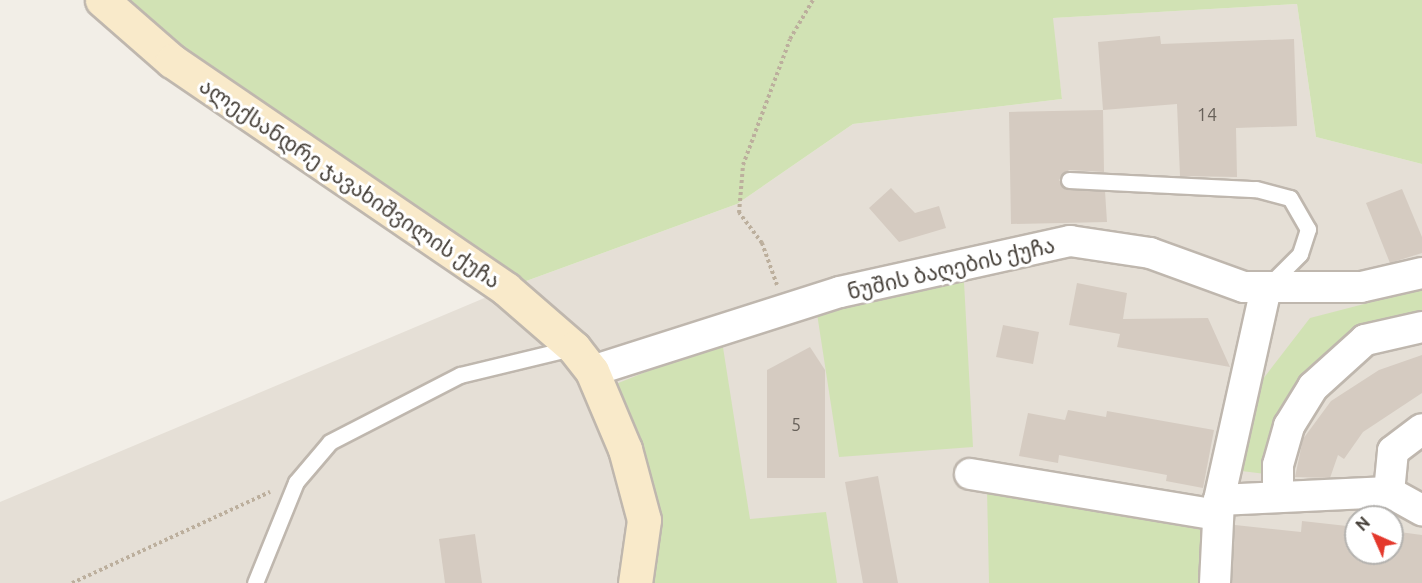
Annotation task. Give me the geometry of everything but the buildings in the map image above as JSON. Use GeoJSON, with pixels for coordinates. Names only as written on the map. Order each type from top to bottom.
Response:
{"type":"FeatureCollection","features":[{"type":"Feature","properties":{"kind":"main road","name":"ალექსანდრე ჯავახიშვილის ქუჩა"},"geometry":{"type":"LineString","coordinates":[[102,0],[172,61],[506,289],[583,360]]}},
{"type":"Feature","properties":{"kind":"main road"},"geometry":{"type":"LineString","coordinates":[[583,360],[624,449],[644,520],[635,583]]}},
{"type":"Feature","properties":{"kind":"street","name":"ნუშის ბაღების ქუჩა"},"geometry":{"type":"LineString","coordinates":[[583,360],[914,273],[1070,241],[1150,253],[1244,287],[1360,287],[1422,273]]}},
{"type":"Feature","properties":{"kind":"street"},"geometry":{"type":"LineString","coordinates":[[1215,583],[1218,507],[1266,288]]}},
{"type":"Feature","properties":{"kind":"street"},"geometry":{"type":"LineString","coordinates":[[1278,497],[1278,465],[1289,426],[1313,387],[1365,340],[1422,327]]}},
{"type":"Feature","properties":{"kind":"street"},"geometry":{"type":"LineString","coordinates":[[1389,492],[1393,451],[1422,429]]}},
{"type":"Feature","properties":{"kind":"street"},"geometry":{"type":"LineString","coordinates":[[970,474],[1218,507],[1278,497],[1389,492],[1422,510]]}},
{"type":"Feature","properties":{"kind":"lane"},"geometry":{"type":"LineString","coordinates":[[1069,180],[1256,189],[1290,198],[1308,229],[1300,254],[1266,288]]}},
{"type":"Feature","properties":{"kind":"lane"},"geometry":{"type":"LineString","coordinates":[[255,583],[296,482],[330,442],[397,404],[460,375],[583,360]]}},
{"type":"Feature","properties":{"kind":"path"},"geometry":{"type":"LineString","coordinates":[[785,308],[762,243],[739,213],[743,165],[790,39],[813,0]]}},
{"type":"Feature","properties":{"kind":"path"},"geometry":{"type":"LineString","coordinates":[[72,583],[211,514],[296,482]]}},
{"type":"Feature","properties":{"kind":"shaded area"},"geometry":{"type":"Polygon","coordinates":[[[1297,4],[1316,137],[1422,164],[1422,583],[0,583],[0,502],[518,284],[737,204],[853,124],[1062,99],[1052,18],[1297,4]]]}},
{"type":"Feature","properties":{"kind":"green space"},"geometry":{"type":"Polygon","coordinates":[[[102,0],[1422,0],[1422,164],[1316,137],[1297,4],[1053,18],[1062,99],[853,124],[737,204],[518,284],[102,0]]]}},
{"type":"Feature","properties":{"kind":"green space"},"geometry":{"type":"Polygon","coordinates":[[[994,266],[1024,268],[964,282],[973,447],[839,457],[816,307],[994,266]]]}},
{"type":"Feature","properties":{"kind":"green space"},"geometry":{"type":"Polygon","coordinates":[[[1422,289],[1422,324],[1358,337],[1266,474],[1233,470],[1256,388],[1310,318],[1422,289]]]}},
{"type":"Feature","properties":{"kind":"green space"},"geometry":{"type":"Polygon","coordinates":[[[722,341],[750,519],[826,512],[837,583],[653,583],[656,551],[611,386],[722,341]]]}},
{"type":"Feature","properties":{"kind":"green space"},"geometry":{"type":"Polygon","coordinates":[[[987,489],[1202,530],[1201,583],[989,583],[987,489]]]}}]}
